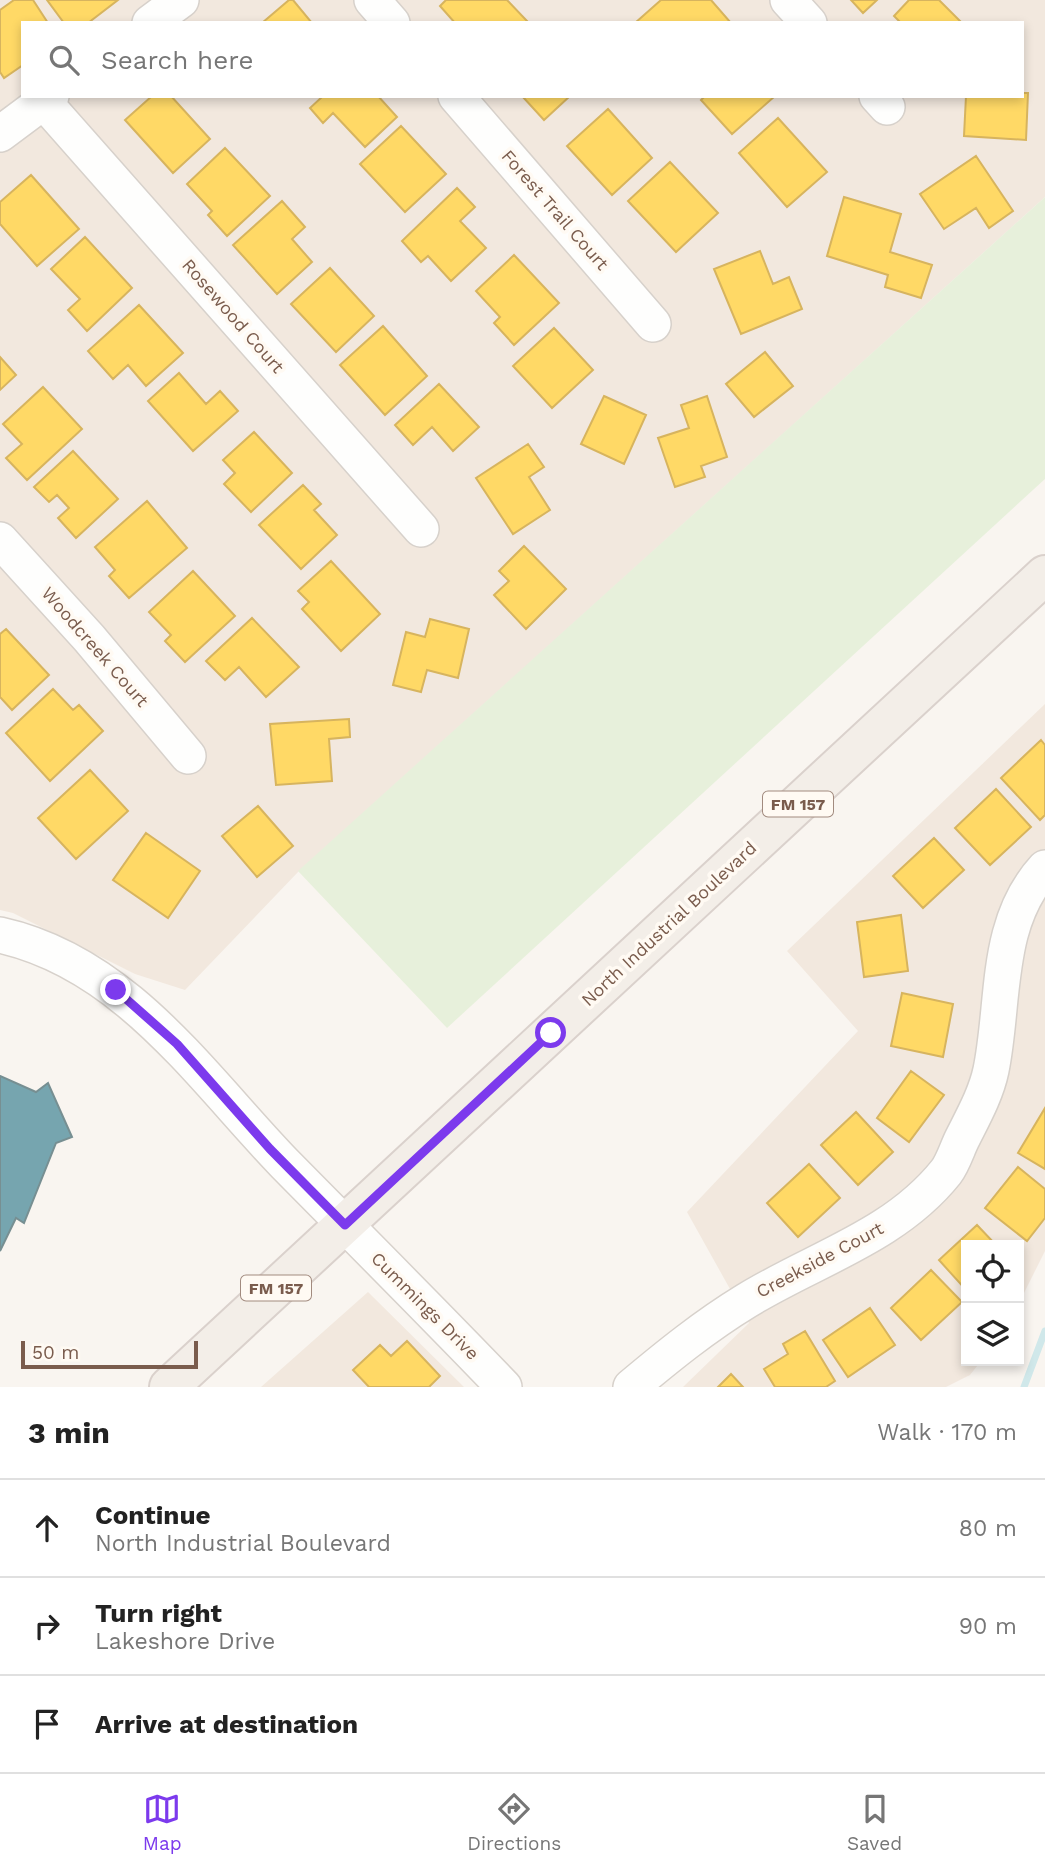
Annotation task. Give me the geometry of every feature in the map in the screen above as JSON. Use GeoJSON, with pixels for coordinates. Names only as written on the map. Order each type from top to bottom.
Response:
{"type":"FeatureCollection","features":[{"type":"Feature","properties":{"kind":"main road","name":"North Industrial Boulevard"},"geometry":{"type":"LineString","coordinates":[[169,1387],[1045,575]]}},
{"type":"Feature","properties":{"kind":"street"},"geometry":{"type":"LineString","coordinates":[[153,21],[181,0]]}},
{"type":"Feature","properties":{"kind":"street"},"geometry":{"type":"LineString","coordinates":[[372,0],[390,21]]}},
{"type":"Feature","properties":{"kind":"street"},"geometry":{"type":"LineString","coordinates":[[788,0],[807,21]]}},
{"type":"Feature","properties":{"kind":"street","name":"Forest Trail Court"},"geometry":{"type":"LineString","coordinates":[[458,98],[653,324]]}},
{"type":"Feature","properties":{"kind":"street"},"geometry":{"type":"LineString","coordinates":[[0,134],[48,99]]}},
{"type":"Feature","properties":{"kind":"street","name":"Rosewood Court"},"geometry":{"type":"LineString","coordinates":[[48,99],[421,529]]}},
{"type":"Feature","properties":{"kind":"street","name":"Woodcreek Court"},"geometry":{"type":"LineString","coordinates":[[0,540],[89,638],[188,756]]}},
{"type":"Feature","properties":{"kind":"street","name":"Creekside Court"},"geometry":{"type":"LineString","coordinates":[[631,1387],[677,1349],[746,1300],[864,1240],[906,1212],[947,1171],[977,1107],[990,1071],[1006,947],[1015,916],[1033,881],[1045,868]]}},
{"type":"Feature","properties":{"kind":"street","name":"Cummings Drive"},"geometry":{"type":"LineString","coordinates":[[0,935],[62,957],[116,990],[177,1044],[270,1149],[345,1225],[487,1381]]}},
{"type":"Feature","properties":{"kind":"shaded area"},"geometry":{"type":"Polygon","coordinates":[[[0,0],[1045,0],[1045,197],[299,871],[185,990],[135,974],[13,913],[0,910],[0,0]]]}},
{"type":"Feature","properties":{"kind":"shaded area"},"geometry":{"type":"Polygon","coordinates":[[[1045,704],[1045,1251],[1024,1293],[1024,1240],[961,1240],[961,1366],[977,1366],[970,1375],[946,1387],[683,1387],[749,1323],[687,1212],[858,1031],[787,951],[1045,704]]]}},
{"type":"Feature","properties":{"kind":"shaded area"},"geometry":{"type":"Polygon","coordinates":[[[368,1292],[464,1387],[261,1387],[368,1292]]]}},
{"type":"Feature","properties":{"kind":"green space"},"geometry":{"type":"Polygon","coordinates":[[[1045,197],[1045,479],[447,1028],[298,871],[1045,197]]]}},
{"type":"Feature","properties":{"kind":"building: Homes"},"geometry":{"type":"Polygon","coordinates":[[[14,0],[33,0],[47,21],[21,21],[21,66],[4,78],[0,72],[0,10],[14,0]]]}},
{"type":"Feature","properties":{"kind":"building: Homes"},"geometry":{"type":"Polygon","coordinates":[[[47,0],[118,0],[91,21],[63,21],[47,0]]]}},
{"type":"Feature","properties":{"kind":"building: Homes"},"geometry":{"type":"Polygon","coordinates":[[[289,0],[293,0],[310,21],[264,21],[289,0]]]}},
{"type":"Feature","properties":{"kind":"building: Homes"},"geometry":{"type":"Polygon","coordinates":[[[446,0],[507,0],[527,21],[453,21],[440,6],[446,0]]]}},
{"type":"Feature","properties":{"kind":"building: Homes"},"geometry":{"type":"Polygon","coordinates":[[[661,0],[711,0],[729,21],[637,21],[661,0]]]}},
{"type":"Feature","properties":{"kind":"building: Homes"},"geometry":{"type":"Polygon","coordinates":[[[851,0],[877,0],[863,13],[851,0]]]}},
{"type":"Feature","properties":{"kind":"building: Homes"},"geometry":{"type":"Polygon","coordinates":[[[909,0],[939,0],[960,21],[899,21],[894,16],[909,0]]]}},
{"type":"Feature","properties":{"kind":"building: Homes"},"geometry":{"type":"Polygon","coordinates":[[[1024,93],[1028,93],[1026,140],[964,136],[966,98],[1024,98],[1024,93]]]}},
{"type":"Feature","properties":{"kind":"building: Homes"},"geometry":{"type":"Polygon","coordinates":[[[150,98],[173,98],[210,139],[173,173],[125,120],[150,98]]]}},
{"type":"Feature","properties":{"kind":"building: Homes"},"geometry":{"type":"Polygon","coordinates":[[[321,98],[380,98],[397,117],[365,147],[333,113],[323,123],[310,108],[321,98]]]}},
{"type":"Feature","properties":{"kind":"building: Homes"},"geometry":{"type":"Polygon","coordinates":[[[524,98],[568,98],[544,120],[524,98]]]}},
{"type":"Feature","properties":{"kind":"building: Homes"},"geometry":{"type":"Polygon","coordinates":[[[703,98],[773,98],[732,134],[701,100],[703,98]]]}},
{"type":"Feature","properties":{"kind":"building: Homes"},"geometry":{"type":"Polygon","coordinates":[[[608,109],[652,158],[612,195],[567,146],[608,109]]]}},
{"type":"Feature","properties":{"kind":"building: Homes"},"geometry":{"type":"Polygon","coordinates":[[[778,118],[827,172],[787,207],[739,153],[778,118]]]}},
{"type":"Feature","properties":{"kind":"building: Homes"},"geometry":{"type":"Polygon","coordinates":[[[401,126],[446,174],[405,212],[360,164],[401,126]]]}},
{"type":"Feature","properties":{"kind":"building: Homes"},"geometry":{"type":"Polygon","coordinates":[[[225,148],[270,196],[227,236],[208,215],[212,211],[187,184],[225,148]]]}},
{"type":"Feature","properties":{"kind":"building: Homes"},"geometry":{"type":"Polygon","coordinates":[[[976,156],[1013,211],[989,228],[976,208],[944,229],[920,194],[976,156]]]}},
{"type":"Feature","properties":{"kind":"building: Homes"},"geometry":{"type":"Polygon","coordinates":[[[670,162],[718,213],[676,252],[628,201],[670,162]]]}},
{"type":"Feature","properties":{"kind":"building: Homes"},"geometry":{"type":"Polygon","coordinates":[[[31,175],[79,229],[37,266],[0,224],[0,202],[31,175]]]}},
{"type":"Feature","properties":{"kind":"building: Homes"},"geometry":{"type":"Polygon","coordinates":[[[457,188],[475,207],[460,221],[486,248],[451,281],[428,256],[421,262],[402,241],[457,188]]]}},
{"type":"Feature","properties":{"kind":"building: Homes"},"geometry":{"type":"Polygon","coordinates":[[[844,197],[901,214],[890,252],[932,265],[921,298],[885,287],[888,275],[827,256],[844,197]]]}},
{"type":"Feature","properties":{"kind":"building: Homes"},"geometry":{"type":"Polygon","coordinates":[[[282,201],[305,227],[292,239],[312,262],[277,294],[233,245],[282,201]]]}},
{"type":"Feature","properties":{"kind":"building: Homes"},"geometry":{"type":"Polygon","coordinates":[[[85,237],[132,288],[87,331],[68,310],[80,299],[51,269],[85,237]]]}},
{"type":"Feature","properties":{"kind":"building: Homes"},"geometry":{"type":"Polygon","coordinates":[[[760,251],[773,284],[789,277],[802,309],[741,334],[714,269],[760,251]]]}},
{"type":"Feature","properties":{"kind":"building: Homes"},"geometry":{"type":"Polygon","coordinates":[[[514,255],[559,303],[514,345],[494,323],[500,317],[476,291],[514,255]]]}},
{"type":"Feature","properties":{"kind":"building: Homes"},"geometry":{"type":"Polygon","coordinates":[[[330,268],[374,316],[336,352],[291,304],[330,268]]]}},
{"type":"Feature","properties":{"kind":"building: Homes"},"geometry":{"type":"Polygon","coordinates":[[[139,305],[183,353],[146,386],[128,365],[113,379],[88,351],[139,305]]]}},
{"type":"Feature","properties":{"kind":"building: Homes"},"geometry":{"type":"Polygon","coordinates":[[[383,326],[427,376],[385,415],[340,365],[383,326]]]}},
{"type":"Feature","properties":{"kind":"building: Homes"},"geometry":{"type":"Polygon","coordinates":[[[554,328],[593,370],[552,408],[513,366],[554,328]]]}},
{"type":"Feature","properties":{"kind":"building: Homes"},"geometry":{"type":"Polygon","coordinates":[[[765,352],[793,386],[754,417],[726,384],[765,352]]]}},
{"type":"Feature","properties":{"kind":"building: Homes"},"geometry":{"type":"Polygon","coordinates":[[[0,357],[16,375],[0,390],[0,357]]]}},
{"type":"Feature","properties":{"kind":"building: Homes"},"geometry":{"type":"Polygon","coordinates":[[[179,373],[206,404],[220,391],[238,411],[193,451],[148,401],[179,373]]]}},
{"type":"Feature","properties":{"kind":"building: Homes"},"geometry":{"type":"Polygon","coordinates":[[[439,384],[479,427],[453,451],[432,427],[413,445],[395,425],[439,384]]]}},
{"type":"Feature","properties":{"kind":"building: Homes"},"geometry":{"type":"Polygon","coordinates":[[[43,387],[82,429],[27,480],[6,458],[22,444],[3,424],[43,387]]]}},
{"type":"Feature","properties":{"kind":"building: Homes"},"geometry":{"type":"Polygon","coordinates":[[[604,396],[646,415],[624,464],[581,444],[604,396]]]}},
{"type":"Feature","properties":{"kind":"building: Homes"},"geometry":{"type":"Polygon","coordinates":[[[707,396],[727,457],[701,466],[705,477],[675,487],[658,438],[689,428],[681,405],[707,396]]]}},
{"type":"Feature","properties":{"kind":"building: Homes"},"geometry":{"type":"Polygon","coordinates":[[[254,432],[292,473],[251,512],[224,484],[235,473],[223,460],[254,432]]]}},
{"type":"Feature","properties":{"kind":"building: Homes"},"geometry":{"type":"Polygon","coordinates":[[[528,444],[544,467],[529,477],[550,510],[513,534],[476,478],[528,444]]]}},
{"type":"Feature","properties":{"kind":"building: Homes"},"geometry":{"type":"Polygon","coordinates":[[[73,451],[118,499],[76,538],[58,518],[69,508],[57,495],[49,502],[34,487],[73,451]]]}},
{"type":"Feature","properties":{"kind":"building: Homes"},"geometry":{"type":"Polygon","coordinates":[[[303,485],[321,504],[314,510],[337,535],[301,569],[259,525],[303,485]]]}},
{"type":"Feature","properties":{"kind":"building: Homes"},"geometry":{"type":"Polygon","coordinates":[[[147,501],[187,548],[129,598],[109,576],[115,570],[95,547],[147,501]]]}},
{"type":"Feature","properties":{"kind":"building: Homes"},"geometry":{"type":"Polygon","coordinates":[[[524,546],[566,589],[526,629],[494,595],[509,581],[499,571],[524,546]]]}},
{"type":"Feature","properties":{"kind":"building: Homes"},"geometry":{"type":"Polygon","coordinates":[[[331,561],[380,614],[341,651],[302,609],[309,602],[298,591],[331,561]]]}},
{"type":"Feature","properties":{"kind":"building: Homes"},"geometry":{"type":"Polygon","coordinates":[[[193,571],[235,616],[185,662],[165,641],[171,635],[149,612],[193,571]]]}},
{"type":"Feature","properties":{"kind":"building: Homes"},"geometry":{"type":"Polygon","coordinates":[[[252,618],[299,667],[266,697],[239,667],[225,680],[206,661],[252,618]]]}},
{"type":"Feature","properties":{"kind":"building: Homes"},"geometry":{"type":"Polygon","coordinates":[[[430,619],[469,629],[458,678],[427,670],[421,692],[393,685],[406,632],[425,637],[430,619]]]}},
{"type":"Feature","properties":{"kind":"building: Homes"},"geometry":{"type":"Polygon","coordinates":[[[6,629],[49,675],[12,710],[0,697],[0,634],[6,629]]]}},
{"type":"Feature","properties":{"kind":"building: Homes"},"geometry":{"type":"Polygon","coordinates":[[[53,689],[73,710],[79,705],[103,731],[50,781],[6,733],[53,689]]]}},
{"type":"Feature","properties":{"kind":"building: Homes"},"geometry":{"type":"Polygon","coordinates":[[[349,719],[350,737],[329,739],[332,781],[276,785],[270,724],[349,719]]]}},
{"type":"Feature","properties":{"kind":"building: Homes"},"geometry":{"type":"Polygon","coordinates":[[[1041,740],[1045,745],[1045,815],[1040,820],[1001,778],[1041,740]]]}},
{"type":"Feature","properties":{"kind":"building: Homes"},"geometry":{"type":"Polygon","coordinates":[[[90,770],[128,811],[76,859],[38,818],[90,770]]]}},
{"type":"Feature","properties":{"kind":"building: Homes"},"geometry":{"type":"Polygon","coordinates":[[[996,789],[1031,827],[990,865],[955,828],[996,789]]]}},
{"type":"Feature","properties":{"kind":"building: Homes"},"geometry":{"type":"Polygon","coordinates":[[[258,806],[293,846],[257,877],[222,836],[258,806]]]}},
{"type":"Feature","properties":{"kind":"building: Homes"},"geometry":{"type":"Polygon","coordinates":[[[146,833],[200,871],[168,918],[113,880],[146,833]]]}},
{"type":"Feature","properties":{"kind":"building: Homes"},"geometry":{"type":"Polygon","coordinates":[[[934,838],[964,870],[923,908],[893,876],[934,838]]]}},
{"type":"Feature","properties":{"kind":"building: Homes"},"geometry":{"type":"Polygon","coordinates":[[[901,915],[908,971],[864,977],[857,922],[901,915]]]}},
{"type":"Feature","properties":{"kind":"building: Homes"},"geometry":{"type":"Polygon","coordinates":[[[902,993],[953,1004],[943,1057],[891,1046],[902,993]]]}},
{"type":"Feature","properties":{"kind":"building: Homes"},"geometry":{"type":"Polygon","coordinates":[[[911,1071],[944,1095],[909,1142],[877,1118],[911,1071]]]}},
{"type":"Feature","properties":{"kind":"building: Homes"},"geometry":{"type":"Polygon","coordinates":[[[1045,1108],[1045,1169],[1018,1153],[1045,1108]]]}},
{"type":"Feature","properties":{"kind":"building: Homes"},"geometry":{"type":"Polygon","coordinates":[[[856,1112],[893,1152],[858,1185],[821,1145],[856,1112]]]}},
{"type":"Feature","properties":{"kind":"building: Homes"},"geometry":{"type":"Polygon","coordinates":[[[809,1164],[840,1198],[798,1237],[767,1203],[809,1164]]]}},
{"type":"Feature","properties":{"kind":"building: Homes"},"geometry":{"type":"Polygon","coordinates":[[[1018,1167],[1045,1189],[1045,1218],[1027,1241],[985,1208],[1018,1167]]]}},
{"type":"Feature","properties":{"kind":"building: Homes"},"geometry":{"type":"Polygon","coordinates":[[[977,1225],[991,1240],[961,1240],[961,1284],[939,1260],[977,1225]]]}},
{"type":"Feature","properties":{"kind":"building: Homes"},"geometry":{"type":"Polygon","coordinates":[[[931,1270],[961,1301],[921,1340],[891,1308],[931,1270]]]}},
{"type":"Feature","properties":{"kind":"building: Homes"},"geometry":{"type":"Polygon","coordinates":[[[870,1308],[895,1345],[848,1377],[823,1340],[870,1308]]]}},
{"type":"Feature","properties":{"kind":"building: Homes"},"geometry":{"type":"Polygon","coordinates":[[[805,1331],[835,1381],[826,1387],[775,1387],[764,1369],[788,1354],[783,1344],[805,1331]]]}},
{"type":"Feature","properties":{"kind":"building: Homes"},"geometry":{"type":"Polygon","coordinates":[[[407,1341],[440,1376],[429,1387],[369,1387],[353,1370],[380,1345],[391,1356],[407,1341]]]}},
{"type":"Feature","properties":{"kind":"building: Homes"},"geometry":{"type":"Polygon","coordinates":[[[731,1374],[743,1387],[718,1387],[731,1374]]]}},
{"type":"Feature","properties":{"kind":"building: Public"},"geometry":{"type":"Polygon","coordinates":[[[0,1076],[36,1092],[48,1083],[72,1137],[56,1143],[24,1223],[16,1218],[0,1251],[0,1076]]]}},
{"type":"Feature","properties":{"kind":"waterway"},"geometry":{"type":"LineString","coordinates":[[1024,1387],[1045,1331]]}},
{"type":"Feature","properties":{"kind":"route"},"geometry":{"type":"LineString","coordinates":[[116,990],[177,1044],[270,1149],[345,1225],[551,1033]]}}]}
